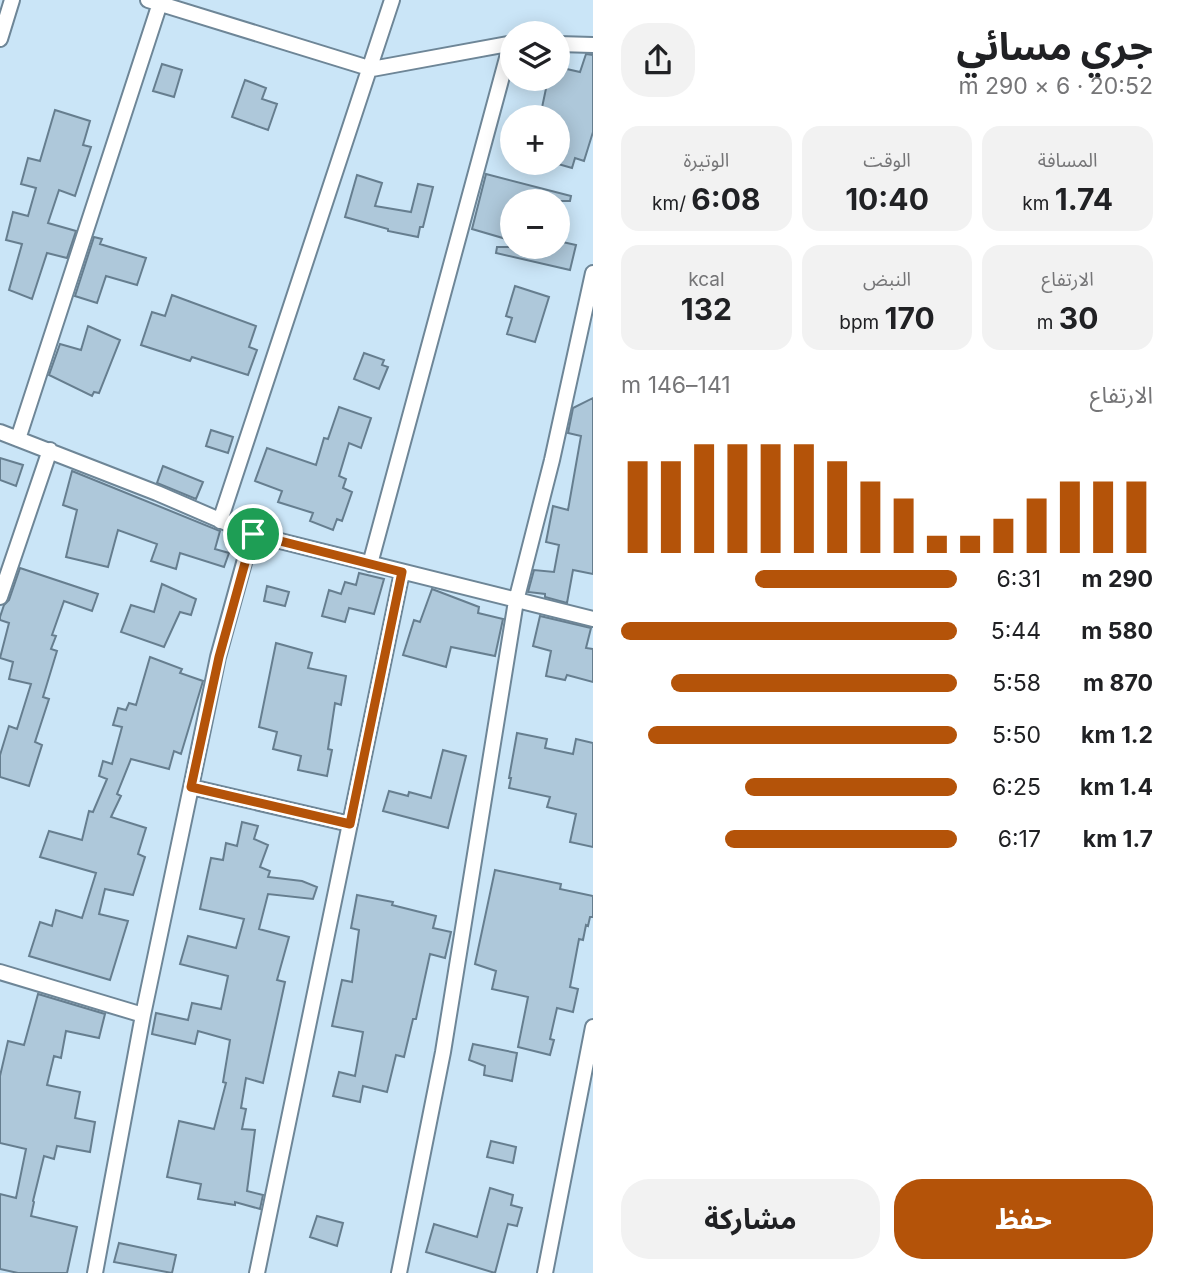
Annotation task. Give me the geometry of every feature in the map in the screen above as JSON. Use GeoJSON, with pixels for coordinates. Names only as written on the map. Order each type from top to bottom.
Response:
{"type":"FeatureCollection","features":[{"type":"Feature","properties":{"kind":"street"},"geometry":{"type":"LineString","coordinates":[[0,39],[12,0]]}},
{"type":"Feature","properties":{"kind":"street"},"geometry":{"type":"LineString","coordinates":[[220,521],[393,0]]}},
{"type":"Feature","properties":{"kind":"street"},"geometry":{"type":"LineString","coordinates":[[18,439],[156,1],[372,69],[500,45]]}},
{"type":"Feature","properties":{"kind":"street"},"geometry":{"type":"LineString","coordinates":[[570,44],[593,45]]}},
{"type":"Feature","properties":{"kind":"street"},"geometry":{"type":"LineString","coordinates":[[370,564],[500,87]]}},
{"type":"Feature","properties":{"kind":"street"},"geometry":{"type":"LineString","coordinates":[[398,1273],[443,1052],[516,601],[552,460],[593,273]]}},
{"type":"Feature","properties":{"kind":"street"},"geometry":{"type":"LineString","coordinates":[[0,432],[157,492],[253,534],[593,619]]}},
{"type":"Feature","properties":{"kind":"street"},"geometry":{"type":"LineString","coordinates":[[0,597],[50,450]]}},
{"type":"Feature","properties":{"kind":"street"},"geometry":{"type":"LineString","coordinates":[[95,1273],[143,1015],[191,787],[219,657],[253,534]]}},
{"type":"Feature","properties":{"kind":"street"},"geometry":{"type":"LineString","coordinates":[[257,1273],[402,572]]}},
{"type":"Feature","properties":{"kind":"street"},"geometry":{"type":"LineString","coordinates":[[191,787],[350,824]]}},
{"type":"Feature","properties":{"kind":"street"},"geometry":{"type":"LineString","coordinates":[[0,972],[143,1015]]}},
{"type":"Feature","properties":{"kind":"street"},"geometry":{"type":"LineString","coordinates":[[545,1273],[593,1027]]}},
{"type":"Feature","properties":{"kind":"building"},"geometry":{"type":"Polygon","coordinates":[[[586,54],[593,55],[593,132],[584,161],[575,158],[572,168],[570,105],[543,105],[545,91],[570,91],[570,70],[580,72],[586,54]]]}},
{"type":"Feature","properties":{"kind":"building"},"geometry":{"type":"Polygon","coordinates":[[[162,64],[182,70],[174,97],[153,91],[162,64]]]}},
{"type":"Feature","properties":{"kind":"building"},"geometry":{"type":"Polygon","coordinates":[[[245,80],[266,88],[262,99],[277,104],[268,130],[232,117],[245,80]]]}},
{"type":"Feature","properties":{"kind":"building"},"geometry":{"type":"Polygon","coordinates":[[[55,110],[90,121],[83,145],[91,147],[75,196],[59,190],[48,223],[76,231],[67,258],[47,253],[32,299],[9,290],[22,244],[6,240],[13,212],[28,216],[36,188],[21,184],[28,158],[40,161],[55,110]]]}},
{"type":"Feature","properties":{"kind":"building"},"geometry":{"type":"Polygon","coordinates":[[[486,174],[544,189],[500,189],[500,237],[472,229],[486,174]]]}},
{"type":"Feature","properties":{"kind":"building"},"geometry":{"type":"Polygon","coordinates":[[[357,175],[382,183],[375,206],[411,212],[418,184],[433,187],[418,237],[388,231],[345,217],[357,175]]]}},
{"type":"Feature","properties":{"kind":"building"},"geometry":{"type":"Polygon","coordinates":[[[94,237],[102,239],[100,244],[146,258],[137,285],[106,276],[97,303],[75,296],[94,237]]]}},
{"type":"Feature","properties":{"kind":"building"},"geometry":{"type":"Polygon","coordinates":[[[570,244],[576,245],[570,270],[522,259],[570,259],[570,244]]]}},
{"type":"Feature","properties":{"kind":"building"},"geometry":{"type":"Polygon","coordinates":[[[515,286],[549,297],[535,342],[507,334],[512,318],[506,316],[515,286]]]}},
{"type":"Feature","properties":{"kind":"building"},"geometry":{"type":"Polygon","coordinates":[[[172,295],[256,326],[249,347],[257,350],[248,375],[192,357],[190,361],[141,345],[152,312],[165,316],[172,295]]]}},
{"type":"Feature","properties":{"kind":"building"},"geometry":{"type":"Polygon","coordinates":[[[88,326],[120,340],[99,393],[94,392],[92,396],[49,375],[60,344],[81,350],[88,326]]]}},
{"type":"Feature","properties":{"kind":"building"},"geometry":{"type":"Polygon","coordinates":[[[364,353],[384,360],[382,365],[388,367],[379,389],[354,379],[364,353]]]}},
{"type":"Feature","properties":{"kind":"building"},"geometry":{"type":"Polygon","coordinates":[[[593,398],[593,574],[573,570],[567,603],[545,597],[545,594],[528,592],[534,570],[554,572],[559,545],[546,542],[553,506],[568,510],[581,436],[568,433],[573,408],[593,398]]]}},
{"type":"Feature","properties":{"kind":"building"},"geometry":{"type":"Polygon","coordinates":[[[339,407],[371,418],[361,448],[349,443],[339,476],[346,479],[343,488],[352,492],[342,521],[337,519],[333,530],[310,521],[313,513],[278,502],[282,491],[255,481],[267,448],[316,465],[324,438],[328,439],[339,407]]]}},
{"type":"Feature","properties":{"kind":"building"},"geometry":{"type":"Polygon","coordinates":[[[211,430],[233,437],[228,453],[206,446],[211,430]]]}},
{"type":"Feature","properties":{"kind":"building"},"geometry":{"type":"Polygon","coordinates":[[[0,458],[23,465],[16,486],[0,480],[0,458]]]}},
{"type":"Feature","properties":{"kind":"building"},"geometry":{"type":"Polygon","coordinates":[[[163,466],[203,482],[196,499],[157,483],[163,466]]]}},
{"type":"Feature","properties":{"kind":"building"},"geometry":{"type":"Polygon","coordinates":[[[72,471],[220,531],[215,549],[229,553],[224,567],[180,553],[176,569],[151,561],[157,544],[118,530],[108,567],[66,557],[77,510],[63,505],[72,471]]]}},
{"type":"Feature","properties":{"kind":"building"},"geometry":{"type":"Polygon","coordinates":[[[20,568],[98,594],[92,611],[64,601],[52,635],[56,636],[51,649],[57,651],[43,697],[49,699],[35,742],[42,745],[29,786],[0,777],[0,755],[9,726],[17,729],[31,684],[9,679],[13,662],[0,658],[9,623],[0,620],[0,617],[20,568]]]}},
{"type":"Feature","properties":{"kind":"building"},"geometry":{"type":"Polygon","coordinates":[[[359,573],[384,579],[374,614],[349,608],[345,622],[322,616],[329,590],[341,594],[345,582],[356,585],[359,573]]]}},
{"type":"Feature","properties":{"kind":"building"},"geometry":{"type":"Polygon","coordinates":[[[162,584],[196,599],[191,615],[180,612],[164,647],[121,632],[131,605],[154,612],[162,584]]]}},
{"type":"Feature","properties":{"kind":"building"},"geometry":{"type":"Polygon","coordinates":[[[267,586],[289,592],[285,606],[264,601],[267,586]]]}},
{"type":"Feature","properties":{"kind":"building"},"geometry":{"type":"Polygon","coordinates":[[[432,589],[479,607],[478,613],[503,619],[495,656],[451,647],[446,667],[403,655],[414,620],[420,622],[432,589]]]}},
{"type":"Feature","properties":{"kind":"building"},"geometry":{"type":"Polygon","coordinates":[[[540,616],[591,628],[586,648],[593,649],[593,682],[567,675],[565,680],[546,676],[551,651],[533,646],[540,616]]]}},
{"type":"Feature","properties":{"kind":"building"},"geometry":{"type":"Polygon","coordinates":[[[276,643],[312,653],[308,668],[346,676],[341,705],[335,703],[328,749],[332,750],[327,776],[298,770],[301,756],[273,749],[277,732],[259,727],[276,643]]]}},
{"type":"Feature","properties":{"kind":"building"},"geometry":{"type":"Polygon","coordinates":[[[150,657],[182,669],[180,673],[203,681],[181,754],[174,751],[169,769],[131,759],[117,794],[121,796],[111,817],[146,828],[138,854],[145,857],[133,895],[105,889],[99,914],[128,921],[110,980],[29,956],[40,922],[52,926],[56,910],[82,918],[96,873],[40,857],[49,831],[82,840],[89,811],[93,812],[107,779],[99,776],[103,761],[112,764],[122,727],[113,725],[118,708],[126,710],[129,703],[136,705],[150,657]]]}},
{"type":"Feature","properties":{"kind":"building"},"geometry":{"type":"Polygon","coordinates":[[[517,733],[547,739],[545,748],[573,754],[576,739],[593,743],[593,847],[570,842],[576,814],[547,807],[550,797],[509,788],[517,733]]]}},
{"type":"Feature","properties":{"kind":"building"},"geometry":{"type":"Polygon","coordinates":[[[443,750],[466,756],[448,828],[383,811],[389,791],[408,796],[409,792],[431,798],[443,750]]]}},
{"type":"Feature","properties":{"kind":"building"},"geometry":{"type":"Polygon","coordinates":[[[242,822],[258,826],[254,839],[268,845],[260,867],[270,871],[268,877],[302,881],[317,887],[313,899],[268,894],[259,929],[289,937],[277,980],[285,982],[263,1083],[246,1078],[241,1108],[246,1109],[242,1129],[255,1130],[247,1191],[263,1195],[260,1209],[235,1202],[235,1205],[198,1199],[201,1184],[167,1177],[179,1121],[214,1129],[226,1083],[223,1082],[230,1040],[198,1031],[195,1044],[152,1034],[156,1013],[188,1020],[192,1003],[221,1009],[228,976],[180,964],[188,936],[236,948],[244,919],[200,909],[211,858],[223,860],[226,843],[237,846],[242,822]]]}},
{"type":"Feature","properties":{"kind":"building"},"geometry":{"type":"Polygon","coordinates":[[[495,870],[561,884],[560,889],[593,896],[593,917],[590,917],[588,926],[586,925],[583,940],[579,939],[570,987],[578,989],[573,1012],[557,1008],[550,1039],[554,1040],[550,1055],[518,1047],[528,997],[492,989],[496,971],[475,964],[495,870]]]}},
{"type":"Feature","properties":{"kind":"building"},"geometry":{"type":"Polygon","coordinates":[[[357,895],[393,902],[392,905],[436,916],[433,928],[451,932],[445,958],[430,954],[416,1019],[413,1019],[404,1057],[396,1055],[387,1092],[363,1086],[360,1102],[333,1096],[339,1072],[355,1076],[363,1032],[332,1026],[342,980],[352,982],[359,930],[351,928],[357,895]]]}},
{"type":"Feature","properties":{"kind":"building"},"geometry":{"type":"Polygon","coordinates":[[[38,994],[105,1014],[99,1038],[66,1031],[61,1058],[54,1056],[47,1085],[80,1092],[75,1118],[95,1122],[90,1152],[57,1146],[54,1159],[44,1156],[33,1201],[31,1216],[77,1227],[67,1273],[18,1273],[0,1269],[0,1194],[16,1198],[26,1149],[0,1143],[0,1076],[8,1041],[24,1045],[38,994]]]}},
{"type":"Feature","properties":{"kind":"building"},"geometry":{"type":"Polygon","coordinates":[[[473,1044],[517,1053],[512,1081],[484,1075],[485,1066],[469,1060],[473,1044]]]}},
{"type":"Feature","properties":{"kind":"building"},"geometry":{"type":"Polygon","coordinates":[[[491,1141],[516,1147],[513,1163],[487,1157],[491,1141]]]}},
{"type":"Feature","properties":{"kind":"building"},"geometry":{"type":"Polygon","coordinates":[[[490,1188],[513,1195],[511,1205],[522,1208],[517,1226],[508,1224],[495,1273],[426,1252],[434,1224],[477,1237],[490,1188]]]}},
{"type":"Feature","properties":{"kind":"building"},"geometry":{"type":"Polygon","coordinates":[[[317,1216],[343,1223],[337,1246],[310,1237],[317,1216]]]}},
{"type":"Feature","properties":{"kind":"building"},"geometry":{"type":"Polygon","coordinates":[[[119,1243],[176,1255],[172,1273],[114,1262],[119,1243]]]}},
{"type":"Feature","properties":{"kind":"route"},"geometry":{"type":"LineString","coordinates":[[253,534],[402,572],[350,824],[191,787],[219,657],[253,534]]}}]}
